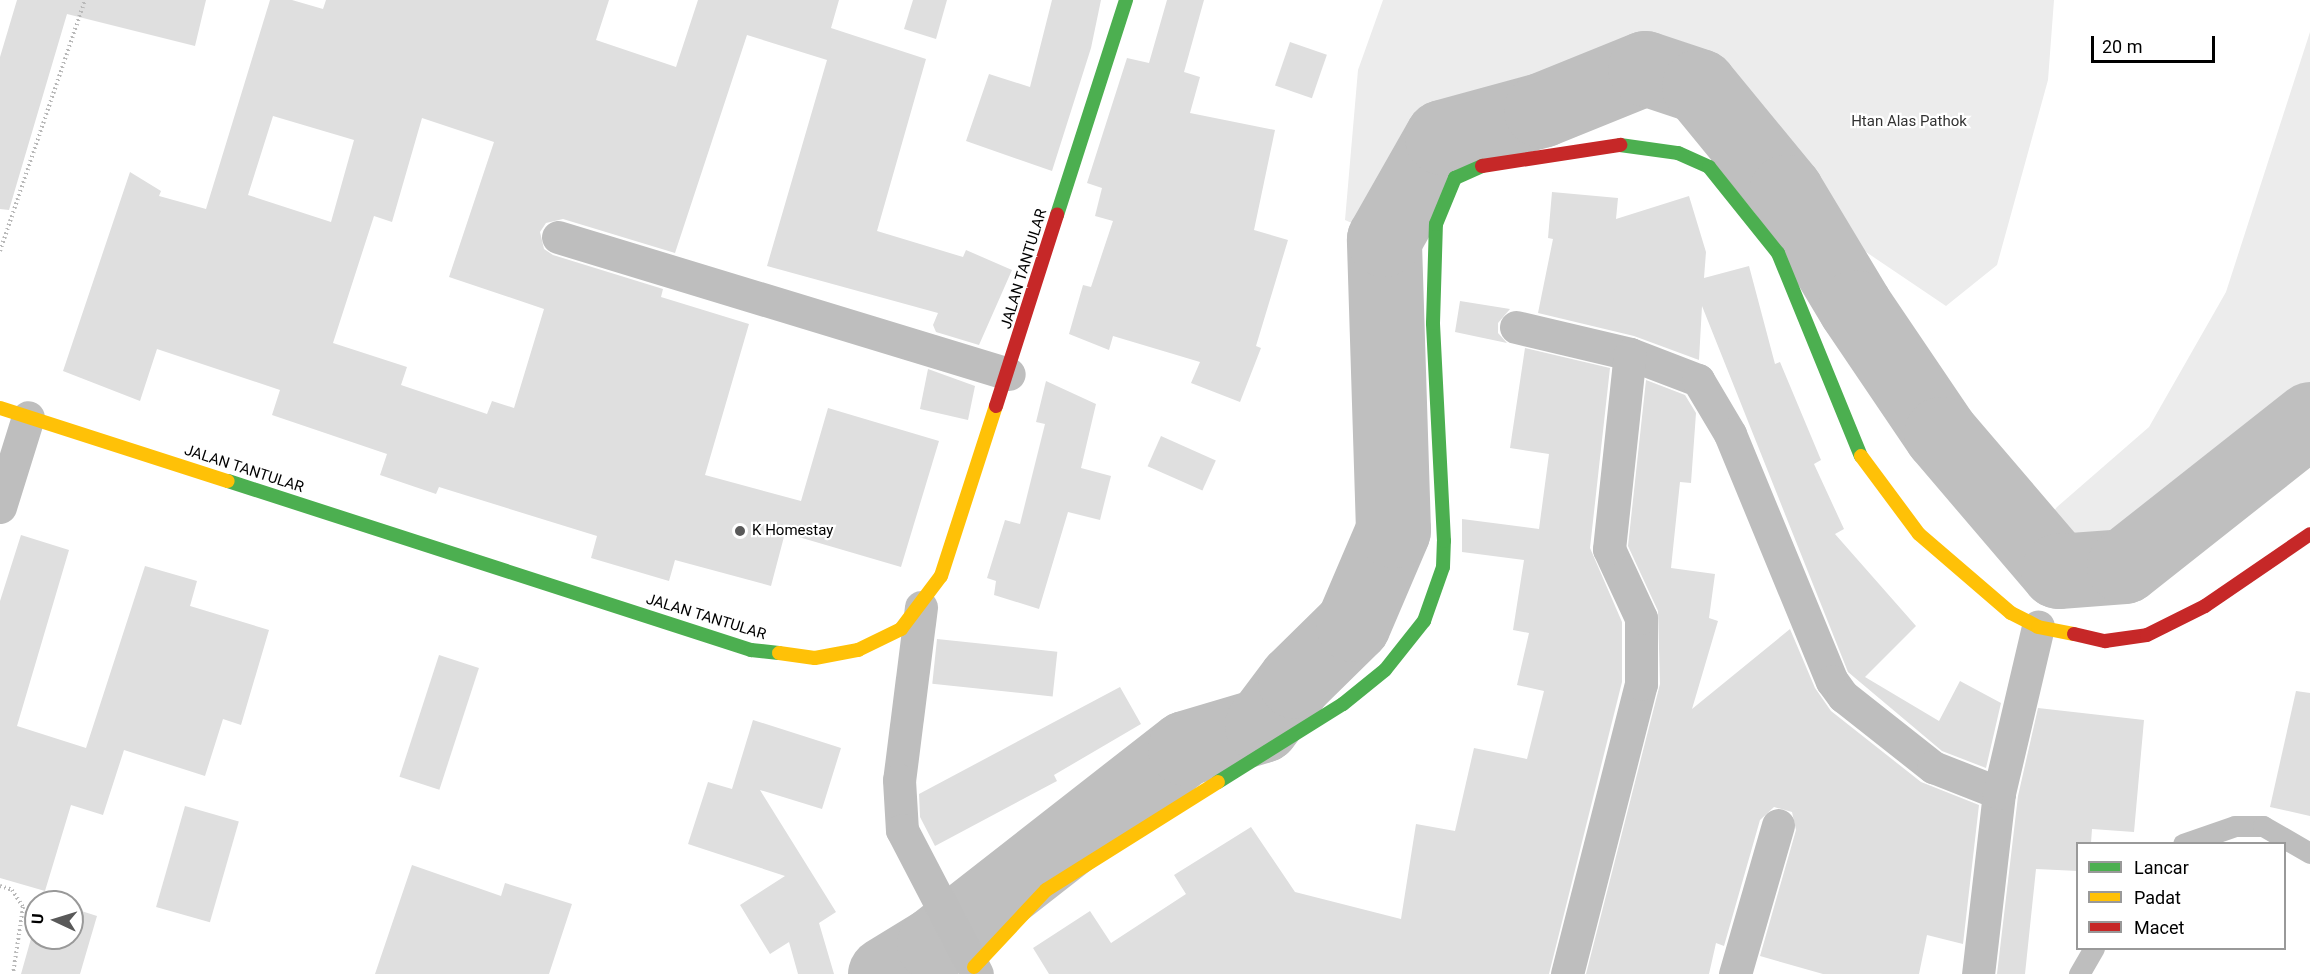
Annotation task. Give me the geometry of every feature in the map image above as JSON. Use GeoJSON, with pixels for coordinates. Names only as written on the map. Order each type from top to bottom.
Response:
{"type":"FeatureCollection","features":[{"type":"Feature","properties":{"kind":"street","name":"JALAN TANTULAR"},"geometry":{"type":"LineString","coordinates":[[14,412],[751,650],[815,658],[858,650],[901,629],[921,607],[941,576],[1009,374],[1126,0]]}},
{"type":"Feature","properties":{"kind":"street"},"geometry":{"type":"LineString","coordinates":[[921,607],[899,780],[902,830],[976,971],[1046,890],[1343,704],[1385,670],[1424,621],[1443,567],[1444,541],[1433,323],[1436,224],[1455,178],[1473,166],[1621,145],[1651,146],[1709,167],[1778,253],[1855,448],[1919,534],[2011,613],[2038,627],[2105,641],[2147,634],[2180,621],[2310,534]]}},
{"type":"Feature","properties":{"kind":"street"},"geometry":{"type":"LineString","coordinates":[[558,237],[1009,374]]}},
{"type":"Feature","properties":{"kind":"street"},"geometry":{"type":"LineString","coordinates":[[1516,327],[1630,354],[1686,373],[1708,391],[1730,434],[1814,644],[1843,696],[1933,767],[1999,794]]}},
{"type":"Feature","properties":{"kind":"street"},"geometry":{"type":"LineString","coordinates":[[1568,974],[1641,684],[1641,618],[1609,549],[1630,354]]}},
{"type":"Feature","properties":{"kind":"street"},"geometry":{"type":"LineString","coordinates":[[0,507],[14,412]]}},
{"type":"Feature","properties":{"kind":"street"},"geometry":{"type":"LineString","coordinates":[[1978,974],[1999,794],[2038,627]]}},
{"type":"Feature","properties":{"kind":"street"},"geometry":{"type":"LineString","coordinates":[[1735,974],[1778,825]]}},
{"type":"Feature","properties":{"kind":"lane"},"geometry":{"type":"LineString","coordinates":[[2185,842],[2235,826],[2263,826],[2310,854]]}},
{"type":"Feature","properties":{"kind":"lane"},"geometry":{"type":"LineString","coordinates":[[2079,974],[2093,950]]}},
{"type":"Feature","properties":{"kind":"path"},"geometry":{"type":"LineString","coordinates":[[0,251],[85,0]]}},
{"type":"Feature","properties":{"kind":"path"},"geometry":{"type":"LineString","coordinates":[[0,886],[12,890],[23,907],[13,974]]}},
{"type":"Feature","properties":{"kind":"green space","name":"Htan Alas Pathok"},"geometry":{"type":"Polygon","coordinates":[[[1383,0],[2054,0],[2048,80],[1997,265],[1946,306],[1866,252],[1833,217],[1793,187],[1704,78],[1645,58],[1537,102],[1435,129],[1376,234],[1345,220],[1358,70],[1383,0]]]}},
{"type":"Feature","properties":{"kind":"green space"},"geometry":{"type":"Polygon","coordinates":[[[2310,32],[2310,422],[2290,449],[2093,591],[2053,597],[2019,580],[2033,539],[2057,507],[2149,427],[2226,292],[2310,32]]]}},
{"type":"Feature","properties":{"kind":"building"},"geometry":{"type":"Polygon","coordinates":[[[17,0],[206,0],[195,46],[67,14],[9,210],[0,209],[0,57],[17,0]]]}},
{"type":"Feature","properties":{"kind":"building"},"geometry":{"type":"Polygon","coordinates":[[[270,0],[292,0],[323,9],[326,0],[609,0],[596,40],[676,67],[698,0],[839,0],[831,28],[926,59],[877,231],[963,257],[966,250],[1012,270],[979,345],[936,332],[933,325],[938,313],[767,266],[827,60],[747,35],[675,253],[563,219],[546,223],[540,232],[544,249],[553,255],[663,289],[661,297],[749,324],[705,475],[801,501],[828,408],[939,441],[901,567],[785,533],[771,586],[675,560],[669,581],[591,558],[597,536],[439,487],[436,494],[380,475],[387,454],[272,415],[280,390],[157,349],[140,401],[63,371],[130,172],[161,191],[159,196],[206,209],[270,0]],[[273,116],[248,195],[331,222],[354,140],[273,116]],[[422,118],[392,222],[374,216],[333,343],[407,367],[401,385],[487,414],[492,401],[514,408],[544,309],[449,277],[494,142],[422,118]]]}},
{"type":"Feature","properties":{"kind":"building"},"geometry":{"type":"Polygon","coordinates":[[[913,0],[947,0],[936,39],[904,29],[913,0]]]}},
{"type":"Feature","properties":{"kind":"building"},"geometry":{"type":"Polygon","coordinates":[[[1052,0],[1101,0],[1091,48],[1052,171],[966,141],[989,74],[1030,87],[1052,0]]]}},
{"type":"Feature","properties":{"kind":"building"},"geometry":{"type":"Polygon","coordinates":[[[1167,0],[1204,0],[1184,72],[1200,77],[1190,113],[1275,130],[1254,230],[1288,240],[1256,346],[1261,348],[1240,402],[1191,383],[1200,362],[1113,336],[1109,350],[1069,334],[1083,285],[1091,287],[1113,221],[1095,216],[1102,188],[1087,183],[1127,58],[1149,63],[1167,0]]]}},
{"type":"Feature","properties":{"kind":"building"},"geometry":{"type":"Polygon","coordinates":[[[1290,42],[1327,55],[1312,98],[1275,85],[1290,42]]]}},
{"type":"Feature","properties":{"kind":"building"},"geometry":{"type":"Polygon","coordinates":[[[1552,192],[1618,198],[1616,219],[1689,196],[1706,252],[1704,278],[1749,266],[1775,364],[1780,362],[1821,460],[1814,464],[1844,529],[1835,534],[1916,626],[1865,677],[1939,721],[1960,681],[2001,703],[1986,768],[1942,751],[1848,672],[1702,306],[1699,360],[1634,336],[1538,313],[1553,239],[1548,238],[1552,192]]]}},
{"type":"Feature","properties":{"kind":"building"},"geometry":{"type":"Polygon","coordinates":[[[1460,301],[1510,309],[1498,323],[1498,333],[1507,343],[1455,332],[1460,301]]]}},
{"type":"Feature","properties":{"kind":"building"},"geometry":{"type":"Polygon","coordinates":[[[1525,348],[1610,368],[1590,548],[1622,622],[1622,682],[1549,974],[1049,974],[1033,948],[1090,911],[1111,943],[1186,894],[1174,875],[1251,827],[1295,892],[1401,919],[1416,824],[1455,831],[1474,748],[1527,759],[1544,691],[1517,685],[1529,633],[1513,630],[1524,560],[1462,552],[1462,519],[1539,529],[1549,454],[1510,448],[1525,348]]]}},
{"type":"Feature","properties":{"kind":"building"},"geometry":{"type":"Polygon","coordinates":[[[928,369],[975,386],[968,420],[920,409],[928,369]]]}},
{"type":"Feature","properties":{"kind":"building"},"geometry":{"type":"Polygon","coordinates":[[[1646,380],[1685,395],[1696,413],[1691,483],[1680,482],[1671,568],[1715,574],[1709,618],[1718,621],[1692,709],[1790,629],[1815,688],[1831,711],[1921,782],[1979,805],[1963,944],[1927,935],[1919,974],[1823,974],[1760,956],[1796,830],[1792,812],[1774,807],[1760,820],[1724,946],[1716,943],[1709,974],[1586,974],[1660,684],[1658,611],[1628,546],[1646,380]]]}},
{"type":"Feature","properties":{"kind":"building"},"geometry":{"type":"Polygon","coordinates":[[[1046,381],[1096,404],[1081,468],[1111,476],[1100,520],[1068,512],[1039,609],[994,595],[996,581],[987,578],[1005,520],[1020,524],[1045,424],[1036,422],[1046,381]]]}},
{"type":"Feature","properties":{"kind":"building"},"geometry":{"type":"Polygon","coordinates":[[[1161,436],[1216,460],[1202,491],[1148,466],[1161,436]]]}},
{"type":"Feature","properties":{"kind":"building"},"geometry":{"type":"Polygon","coordinates":[[[21,535],[69,550],[17,726],[86,748],[145,566],[197,581],[190,606],[269,630],[241,725],[223,719],[205,776],[124,750],[103,815],[71,805],[45,890],[0,878],[0,601],[21,535]]]}},
{"type":"Feature","properties":{"kind":"building"},"geometry":{"type":"Polygon","coordinates":[[[937,639],[1057,652],[1053,696],[932,684],[937,639]]]}},
{"type":"Feature","properties":{"kind":"building"},"geometry":{"type":"Polygon","coordinates":[[[439,655],[479,668],[439,790],[399,777],[439,655]]]}},
{"type":"Feature","properties":{"kind":"building"},"geometry":{"type":"Polygon","coordinates":[[[1120,687],[1141,724],[1054,775],[1057,781],[935,846],[920,817],[919,794],[1120,687]]]}},
{"type":"Feature","properties":{"kind":"building"},"geometry":{"type":"Polygon","coordinates":[[[2296,691],[2310,693],[2310,816],[2270,807],[2296,691]]]}},
{"type":"Feature","properties":{"kind":"building"},"geometry":{"type":"Polygon","coordinates":[[[2038,708],[2144,720],[2134,832],[2092,829],[2091,842],[2076,842],[2076,871],[2036,869],[2025,974],[1997,974],[2018,796],[2038,708]]]}},
{"type":"Feature","properties":{"kind":"building"},"geometry":{"type":"Polygon","coordinates":[[[753,720],[841,748],[822,809],[760,790],[836,912],[819,923],[834,974],[798,974],[789,942],[770,954],[740,905],[785,876],[688,844],[708,782],[732,789],[753,720]]]}},
{"type":"Feature","properties":{"kind":"building"},"geometry":{"type":"Polygon","coordinates":[[[185,806],[239,821],[210,922],[156,907],[185,806]]]}},
{"type":"Feature","properties":{"kind":"building"},"geometry":{"type":"Polygon","coordinates":[[[412,865],[501,896],[505,883],[572,904],[549,974],[375,974],[412,865]]]}},
{"type":"Feature","properties":{"kind":"building"},"geometry":{"type":"Polygon","coordinates":[[[84,912],[97,916],[80,974],[21,974],[28,950],[84,950],[84,912]]]}},
{"type":"Feature","properties":{"kind":"waterway"},"geometry":{"type":"LineString","coordinates":[[885,974],[934,944],[1185,748],[1262,725],[1295,681],[1353,624],[1393,530],[1384,239],[1442,137],[1541,110],[1645,68],[1699,86],[1786,192],[1855,307],[1941,434],[2058,571],[2124,566],[2310,419]]}},
{"type":"Feature","properties":{"kind":"traffic: fast"},"geometry":{"type":"LineString","coordinates":[[1057,215],[1126,0]]}},
{"type":"Feature","properties":{"kind":"traffic: fast"},"geometry":{"type":"LineString","coordinates":[[1620,145],[1678,153],[1709,167],[1778,253],[1861,456]]}},
{"type":"Feature","properties":{"kind":"traffic: fast"},"geometry":{"type":"LineString","coordinates":[[1218,782],[1343,704],[1385,670],[1424,621],[1443,567],[1444,541],[1433,323],[1436,224],[1455,178],[1482,166]]}},
{"type":"Feature","properties":{"kind":"traffic: fast"},"geometry":{"type":"LineString","coordinates":[[228,481],[751,650],[779,653]]}},
{"type":"Feature","properties":{"kind":"traffic: slow"},"geometry":{"type":"LineString","coordinates":[[779,653],[815,658],[858,650],[901,629],[941,576],[996,406]]}},
{"type":"Feature","properties":{"kind":"traffic: slow"},"geometry":{"type":"LineString","coordinates":[[0,408],[228,481]]}},
{"type":"Feature","properties":{"kind":"traffic: slow"},"geometry":{"type":"LineString","coordinates":[[1861,456],[1919,534],[2011,613],[2038,627],[2074,634]]}},
{"type":"Feature","properties":{"kind":"traffic: slow"},"geometry":{"type":"LineString","coordinates":[[974,967],[1046,890],[1218,782]]}},
{"type":"Feature","properties":{"kind":"traffic: jam"},"geometry":{"type":"LineString","coordinates":[[1482,166],[1620,145]]}},
{"type":"Feature","properties":{"kind":"traffic: jam"},"geometry":{"type":"LineString","coordinates":[[996,406],[1057,215]]}},
{"type":"Feature","properties":{"kind":"traffic: jam"},"geometry":{"type":"LineString","coordinates":[[2074,634],[2105,641],[2147,635],[2205,606],[2310,534]]}},
{"type":"Feature","properties":{"kind":"place","name":"K Homestay"},"geometry":{"type":"Point","coordinates":[740,531]}}]}
